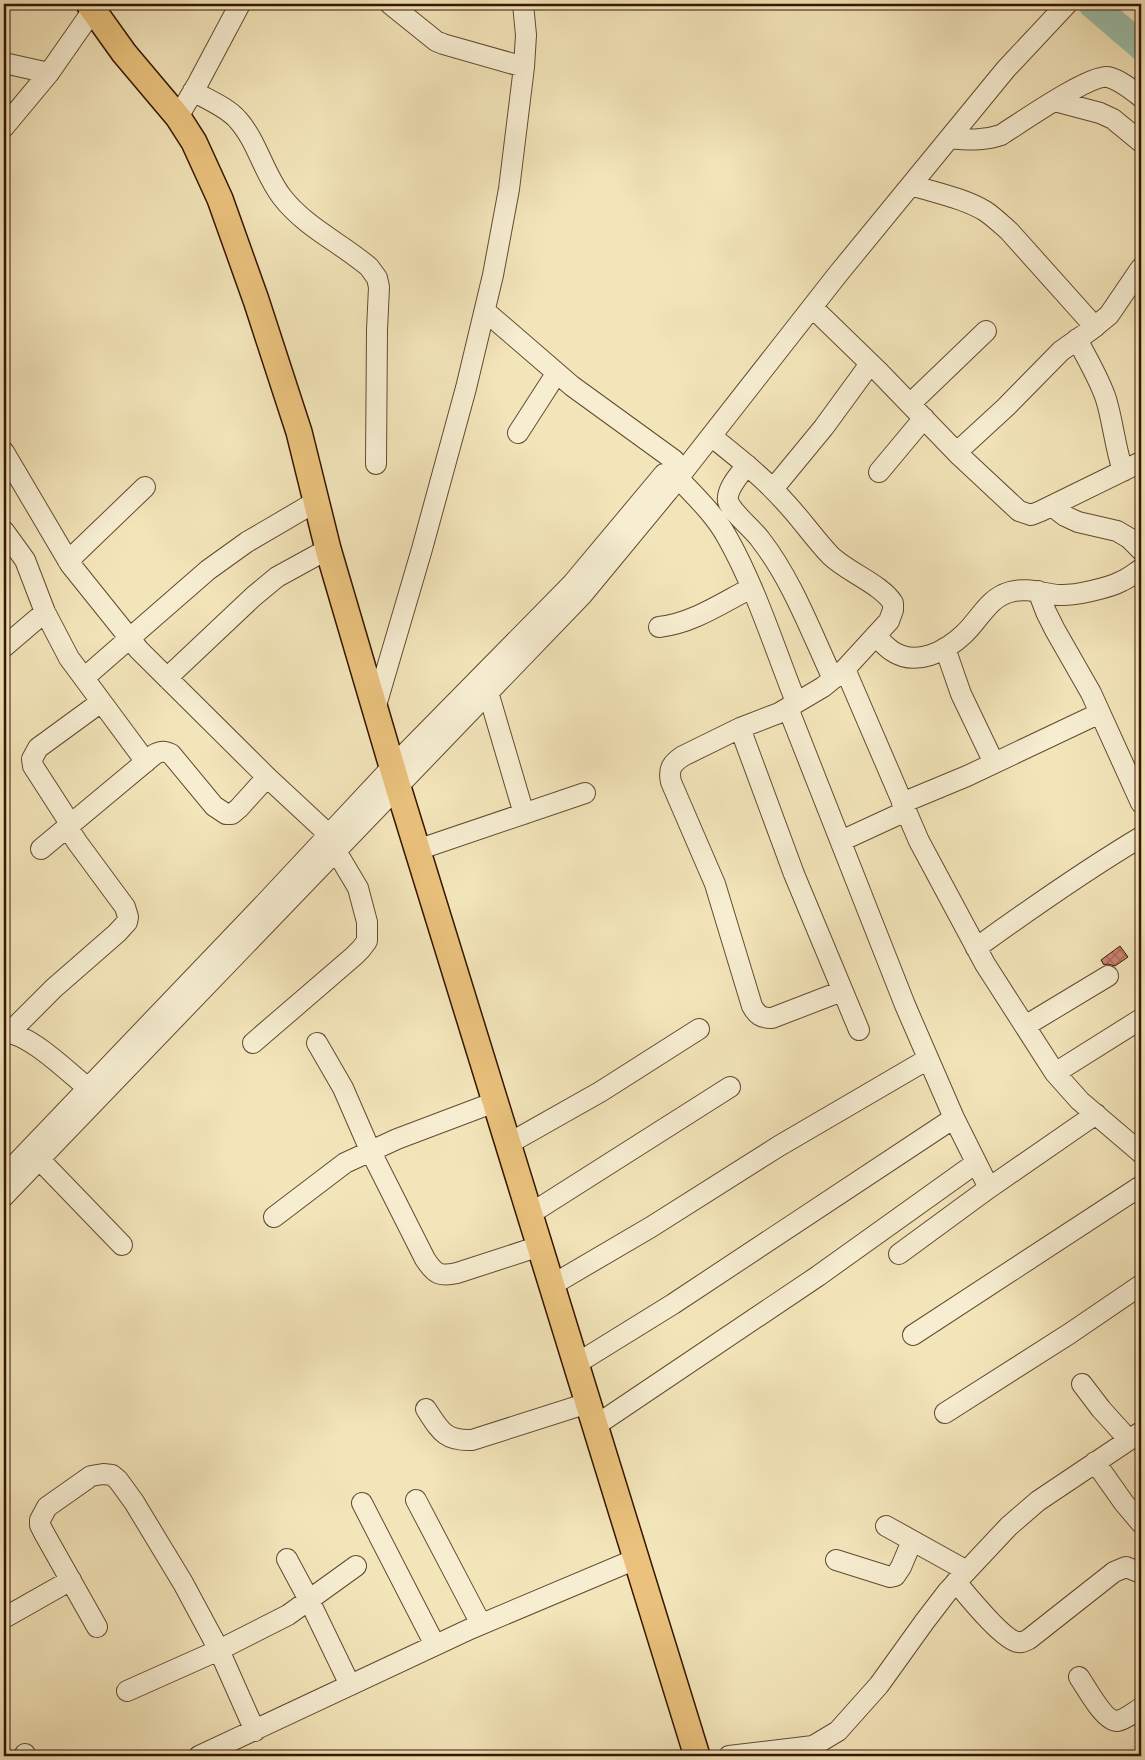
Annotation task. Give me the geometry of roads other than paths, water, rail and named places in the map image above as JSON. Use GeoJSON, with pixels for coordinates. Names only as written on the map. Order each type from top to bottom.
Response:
{"type":"FeatureCollection","features":[{"type":"Feature","properties":{"kind":"main road"},"geometry":{"type":"LineString","coordinates":[[91,7],[124,53],[178,117],[194,142],[223,208],[256,300],[296,422],[328,549],[417,850],[697,1756]]}},
{"type":"Feature","properties":{"kind":"street"},"geometry":{"type":"LineString","coordinates":[[390,4],[436,41],[524,67]]}},
{"type":"Feature","properties":{"kind":"street"},"geometry":{"type":"LineString","coordinates":[[375,709],[422,550],[485,311],[509,189],[524,67],[526,35],[523,4]]}},
{"type":"Feature","properties":{"kind":"street"},"geometry":{"type":"LineString","coordinates":[[4,1196],[335,844],[676,469],[712,436],[812,307],[1006,68],[1068,4]]}},
{"type":"Feature","properties":{"kind":"street"},"geometry":{"type":"LineString","coordinates":[[4,127],[49,73],[91,7]]}},
{"type":"Feature","properties":{"kind":"street"},"geometry":{"type":"LineString","coordinates":[[178,117],[193,91],[234,7]]}},
{"type":"Feature","properties":{"kind":"street"},"geometry":{"type":"LineString","coordinates":[[4,63],[49,73]]}},
{"type":"Feature","properties":{"kind":"street"},"geometry":{"type":"LineString","coordinates":[[395,777],[488,692],[583,594],[874,209],[971,93],[1006,68]]}},
{"type":"Feature","properties":{"kind":"street"},"geometry":{"type":"LineString","coordinates":[[950,138],[976,141],[1001,135],[1084,84],[1100,77],[1108,77],[1118,81],[1141,97]]}},
{"type":"Feature","properties":{"kind":"street"},"geometry":{"type":"LineString","coordinates":[[193,91],[227,110],[238,119],[282,198],[300,216],[369,267],[377,278],[379,286],[376,464]]}},
{"type":"Feature","properties":{"kind":"street"},"geometry":{"type":"LineString","coordinates":[[1055,101],[1107,116],[1141,142]]}},
{"type":"Feature","properties":{"kind":"street"},"geometry":{"type":"LineString","coordinates":[[911,185],[967,203],[986,212],[1009,231],[1095,327]]}},
{"type":"Feature","properties":{"kind":"street"},"geometry":{"type":"LineString","coordinates":[[957,452],[1006,407],[1049,362],[1109,314],[1120,301],[1141,268]]}},
{"type":"Feature","properties":{"kind":"street"},"geometry":{"type":"LineString","coordinates":[[812,307],[1019,511],[1031,515],[1141,462]]}},
{"type":"Feature","properties":{"kind":"street"},"geometry":{"type":"LineString","coordinates":[[485,311],[556,374],[676,469],[726,536],[751,588],[841,842],[905,1005],[954,1118],[989,1188]]}},
{"type":"Feature","properties":{"kind":"street"},"geometry":{"type":"LineString","coordinates":[[910,404],[986,331]]}},
{"type":"Feature","properties":{"kind":"street"},"geometry":{"type":"LineString","coordinates":[[1077,340],[1098,379],[1106,400],[1117,453],[1123,471]]}},
{"type":"Feature","properties":{"kind":"street"},"geometry":{"type":"LineString","coordinates":[[773,489],[824,427],[870,364]]}},
{"type":"Feature","properties":{"kind":"street"},"geometry":{"type":"LineString","coordinates":[[518,433],[556,374]]}},
{"type":"Feature","properties":{"kind":"street"},"geometry":{"type":"LineString","coordinates":[[879,472],[924,418]]}},
{"type":"Feature","properties":{"kind":"street"},"geometry":{"type":"LineString","coordinates":[[712,436],[773,489],[801,519],[830,555],[844,567],[890,598],[893,603],[893,610],[889,621],[839,674],[823,687],[779,713],[740,728],[675,761],[670,767],[669,774],[715,884],[752,1006],[757,1015],[764,1018],[772,1018],[842,991]]}},
{"type":"Feature","properties":{"kind":"street"},"geometry":{"type":"LineString","coordinates":[[6,461],[68,561],[139,650],[335,844],[358,888],[367,922],[367,941],[362,949],[253,1043]]}},
{"type":"Feature","properties":{"kind":"street"},"geometry":{"type":"LineString","coordinates":[[747,465],[730,490],[728,502],[770,553],[839,674],[923,849],[976,948],[1055,1073],[1068,1089],[1140,1150]]}},
{"type":"Feature","properties":{"kind":"street"},"geometry":{"type":"LineString","coordinates":[[68,561],[146,486]]}},
{"type":"Feature","properties":{"kind":"street"},"geometry":{"type":"LineString","coordinates":[[84,678],[208,570],[247,542],[317,501]]}},
{"type":"Feature","properties":{"kind":"street"},"geometry":{"type":"LineString","coordinates":[[1052,506],[1065,516],[1078,522],[1117,531],[1141,550]]}},
{"type":"Feature","properties":{"kind":"street"},"geometry":{"type":"LineString","coordinates":[[4,531],[25,560],[45,612],[65,650],[146,762]]}},
{"type":"Feature","properties":{"kind":"street"},"geometry":{"type":"LineString","coordinates":[[167,678],[254,596],[277,577],[328,549]]}},
{"type":"Feature","properties":{"kind":"street"},"geometry":{"type":"LineString","coordinates":[[875,636],[892,651],[913,659],[924,657],[945,648],[964,634],[994,599],[1013,591],[1057,595],[1081,593],[1120,582],[1141,569]]}},
{"type":"Feature","properties":{"kind":"street"},"geometry":{"type":"LineString","coordinates":[[659,627],[682,622],[697,616],[751,588]]}},
{"type":"Feature","properties":{"kind":"street"},"geometry":{"type":"LineString","coordinates":[[1038,592],[1046,612],[1091,693],[1141,803]]}},
{"type":"Feature","properties":{"kind":"street"},"geometry":{"type":"LineString","coordinates":[[4,647],[45,612]]}},
{"type":"Feature","properties":{"kind":"street"},"geometry":{"type":"LineString","coordinates":[[945,648],[961,694],[994,763]]}},
{"type":"Feature","properties":{"kind":"street"},"geometry":{"type":"LineString","coordinates":[[488,692],[524,814]]}},
{"type":"Feature","properties":{"kind":"street"},"geometry":{"type":"LineString","coordinates":[[88,1088],[33,1043],[6,1033],[127,922],[128,917],[125,907],[77,842],[33,766],[32,759],[38,748],[101,702]]}},
{"type":"Feature","properties":{"kind":"street"},"geometry":{"type":"LineString","coordinates":[[841,842],[904,807],[1100,713]]}},
{"type":"Feature","properties":{"kind":"street"},"geometry":{"type":"LineString","coordinates":[[740,728],[775,825],[859,1030]]}},
{"type":"Feature","properties":{"kind":"street"},"geometry":{"type":"LineString","coordinates":[[41,849],[160,752],[164,751],[171,754],[214,806],[226,814],[232,814],[239,808],[267,776]]}},
{"type":"Feature","properties":{"kind":"street"},"geometry":{"type":"LineString","coordinates":[[417,850],[585,793]]}},
{"type":"Feature","properties":{"kind":"street"},"geometry":{"type":"LineString","coordinates":[[976,948],[1101,860],[1141,837]]}},
{"type":"Feature","properties":{"kind":"street"},"geometry":{"type":"LineString","coordinates":[[4,1176],[88,1088],[335,844]]}},
{"type":"Feature","properties":{"kind":"street"},"geometry":{"type":"LineString","coordinates":[[1025,1026],[1108,976]]}},
{"type":"Feature","properties":{"kind":"street"},"geometry":{"type":"LineString","coordinates":[[1055,1073],[1141,1019]]}},
{"type":"Feature","properties":{"kind":"street"},"geometry":{"type":"LineString","coordinates":[[508,1144],[600,1092],[699,1029]]}},
{"type":"Feature","properties":{"kind":"street"},"geometry":{"type":"LineString","coordinates":[[317,1043],[342,1088],[370,1150],[425,1259],[436,1273],[445,1276],[457,1273],[540,1246]]}},
{"type":"Feature","properties":{"kind":"street"},"geometry":{"type":"LineString","coordinates":[[552,1286],[651,1227],[779,1146],[928,1059]]}},
{"type":"Feature","properties":{"kind":"street"},"geometry":{"type":"LineString","coordinates":[[530,1214],[730,1087]]}},
{"type":"Feature","properties":{"kind":"street"},"geometry":{"type":"LineString","coordinates":[[274,1217],[329,1173],[370,1150],[495,1102]]}},
{"type":"Feature","properties":{"kind":"street"},"geometry":{"type":"LineString","coordinates":[[899,1254],[989,1188],[1096,1114]]}},
{"type":"Feature","properties":{"kind":"street"},"geometry":{"type":"LineString","coordinates":[[576,1364],[673,1304],[954,1118]]}},
{"type":"Feature","properties":{"kind":"street"},"geometry":{"type":"LineString","coordinates":[[39,1159],[122,1245]]}},
{"type":"Feature","properties":{"kind":"street"},"geometry":{"type":"LineString","coordinates":[[426,1409],[440,1430],[451,1438],[460,1440],[472,1440],[592,1414],[818,1276],[976,1163]]}},
{"type":"Feature","properties":{"kind":"street"},"geometry":{"type":"LineString","coordinates":[[913,1335],[1141,1186]]}},
{"type":"Feature","properties":{"kind":"street"},"geometry":{"type":"LineString","coordinates":[[945,1413],[1069,1334],[1141,1285]]}},
{"type":"Feature","properties":{"kind":"street"},"geometry":{"type":"LineString","coordinates":[[729,1756],[813,1746],[838,1731],[879,1685],[925,1621],[1009,1526],[1038,1501],[1135,1436],[1101,1409],[1082,1384]]}},
{"type":"Feature","properties":{"kind":"street"},"geometry":{"type":"LineString","coordinates":[[1095,1462],[1124,1503],[1141,1523]]}},
{"type":"Feature","properties":{"kind":"street"},"geometry":{"type":"LineString","coordinates":[[97,1627],[40,1525],[42,1515],[47,1507],[91,1476],[103,1474],[112,1475],[118,1480],[134,1502],[183,1583],[219,1650],[255,1731]]}},
{"type":"Feature","properties":{"kind":"street"},"geometry":{"type":"LineString","coordinates":[[416,1500],[481,1624]]}},
{"type":"Feature","properties":{"kind":"street"},"geometry":{"type":"LineString","coordinates":[[362,1503],[435,1645]]}},
{"type":"Feature","properties":{"kind":"street"},"geometry":{"type":"LineString","coordinates":[[886,1526],[912,1541],[962,1577],[1000,1631],[1011,1640],[1018,1642],[1028,1639],[1114,1572],[1126,1567],[1141,1573]]}},
{"type":"Feature","properties":{"kind":"street"},"geometry":{"type":"LineString","coordinates":[[836,1560],[890,1577],[895,1576],[912,1541]]}},
{"type":"Feature","properties":{"kind":"street"},"geometry":{"type":"LineString","coordinates":[[287,1559],[350,1685]]}},
{"type":"Feature","properties":{"kind":"street"},"geometry":{"type":"LineString","coordinates":[[199,1756],[481,1624],[636,1559]]}},
{"type":"Feature","properties":{"kind":"street"},"geometry":{"type":"LineString","coordinates":[[126,1691],[219,1650],[288,1615],[356,1566]]}},
{"type":"Feature","properties":{"kind":"street"},"geometry":{"type":"LineString","coordinates":[[4,1618],[71,1580]]}},
{"type":"Feature","properties":{"kind":"street"},"geometry":{"type":"LineString","coordinates":[[1079,1677],[1104,1714],[1116,1721],[1141,1708]]}},
{"type":"Feature","properties":{"kind":"waterway"},"geometry":{"type":"LineString","coordinates":[[1092,4],[1141,46]]}}]}
